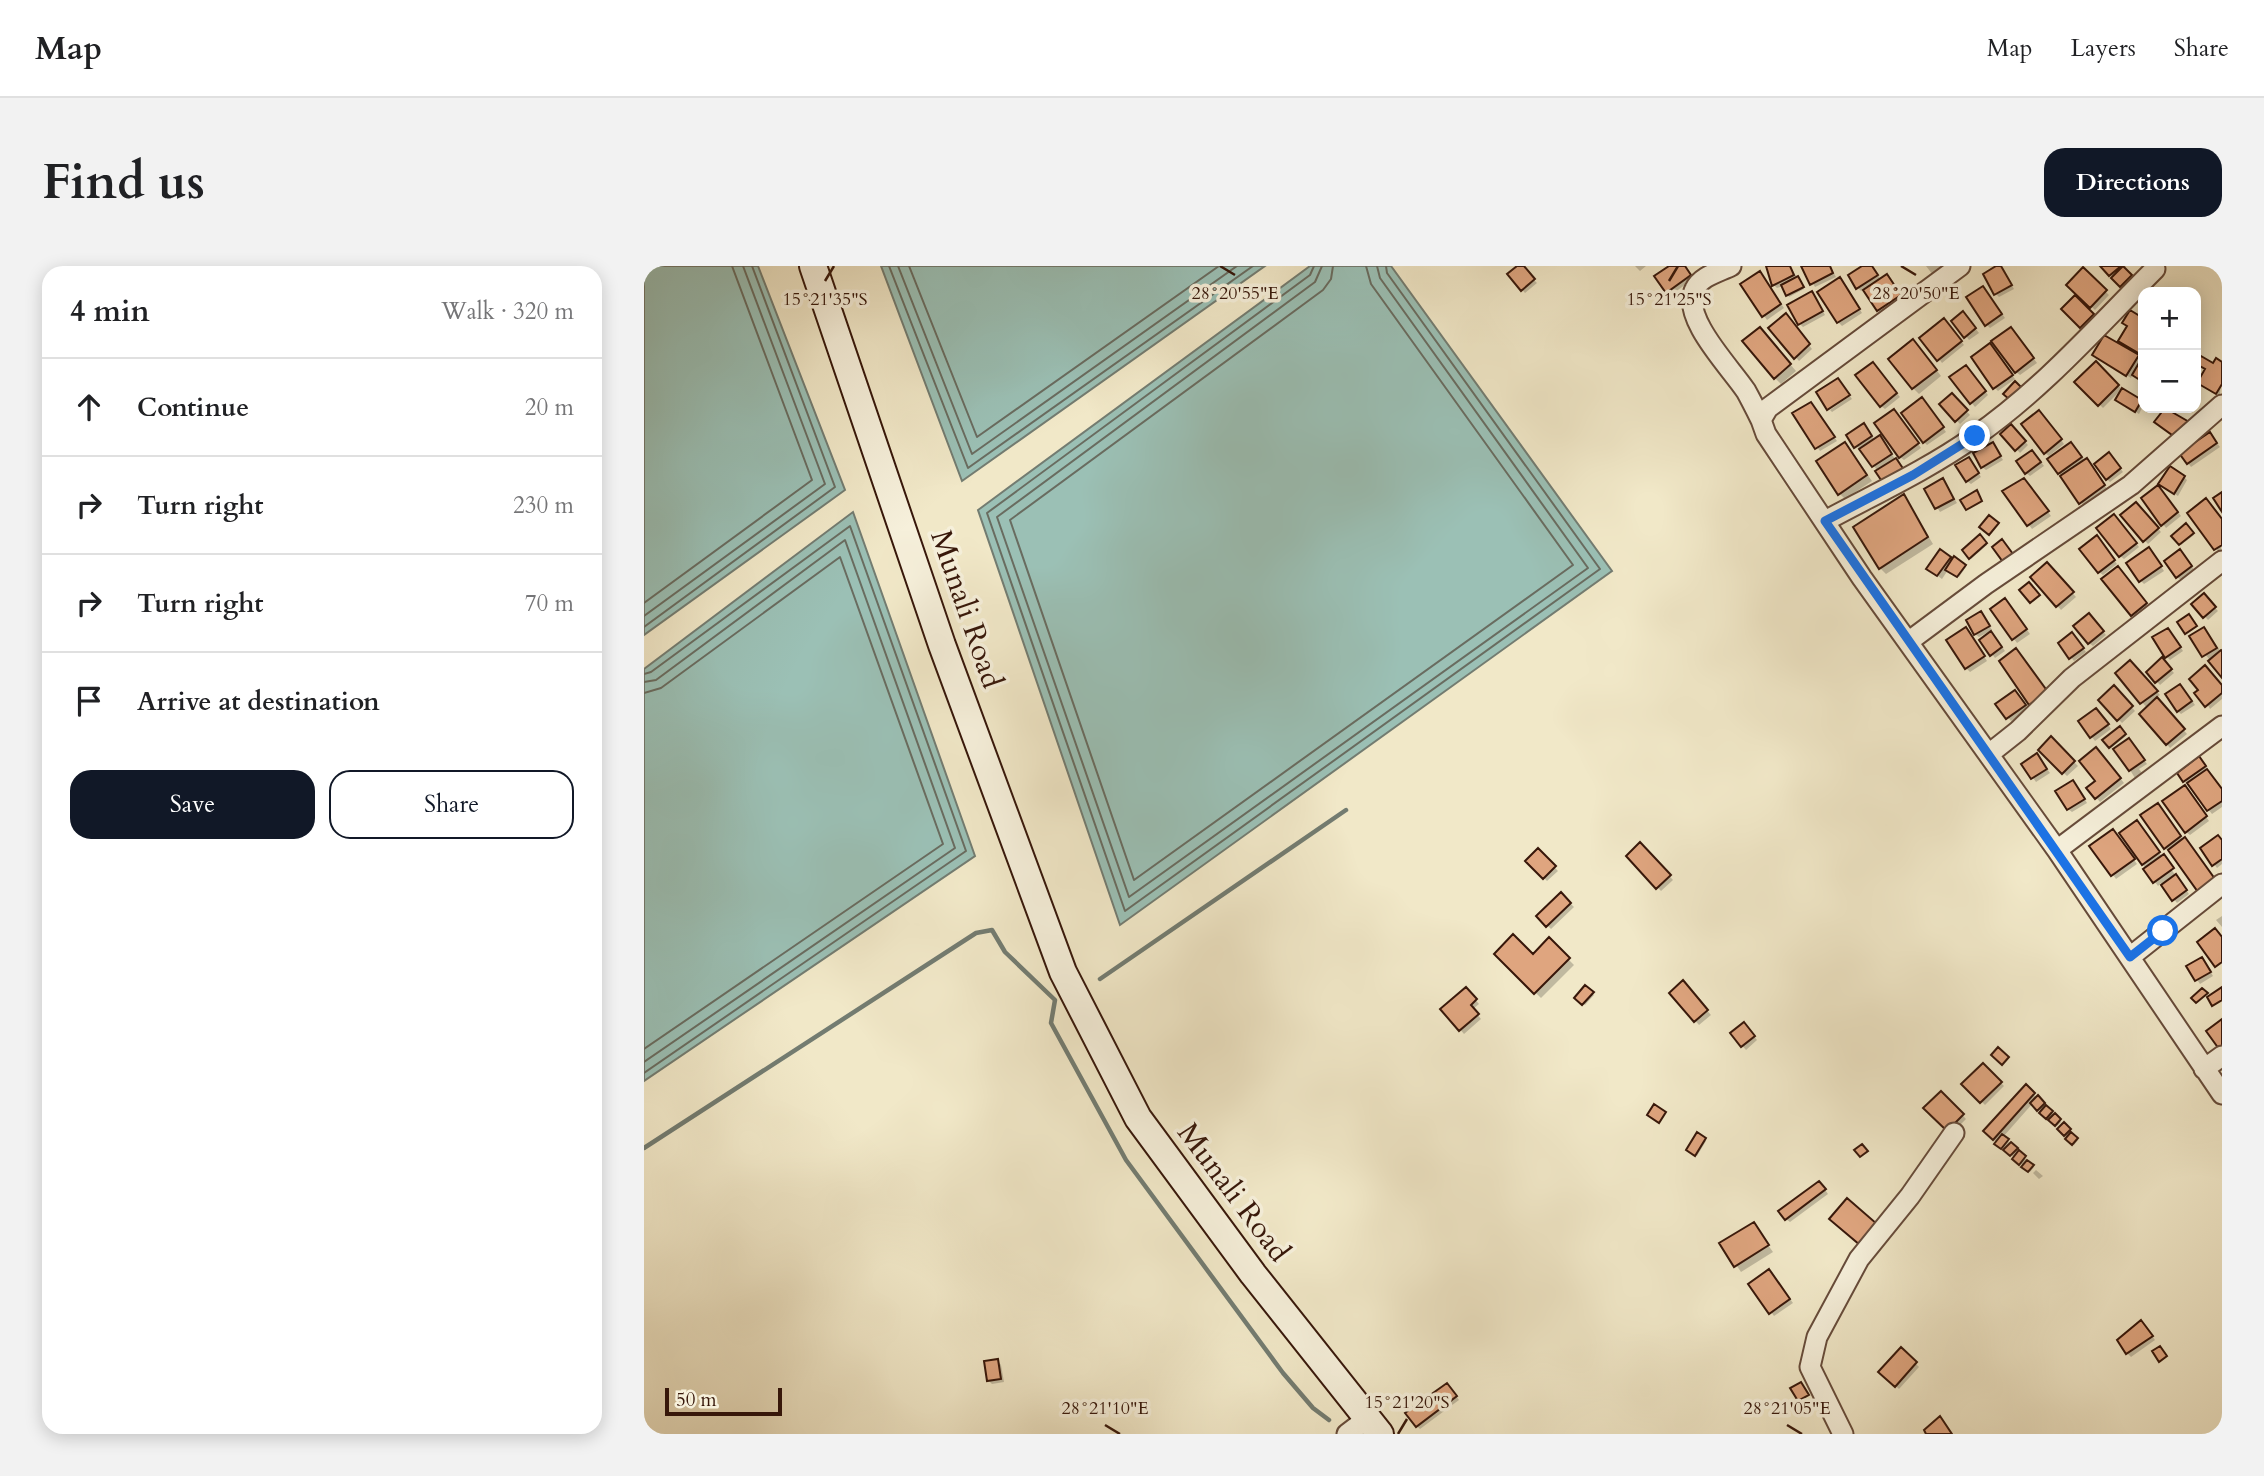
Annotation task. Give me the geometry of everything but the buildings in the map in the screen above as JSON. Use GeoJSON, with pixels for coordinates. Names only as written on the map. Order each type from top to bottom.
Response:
{"type":"FeatureCollection","features":[{"type":"Feature","properties":{"kind":"main road","name":"Munali Road"},"geometry":{"type":"LineString","coordinates":[[813,266],[942,645],[1063,972],[1138,1118],[1253,1274],[1362,1430]]}},
{"type":"Feature","properties":{"kind":"street"},"geometry":{"type":"LineString","coordinates":[[1731,266],[1701,281],[1694,290],[1692,302],[1707,340],[1746,391],[1766,434],[1825,521],[2057,850],[2222,1094]]}},
{"type":"Feature","properties":{"kind":"street"},"geometry":{"type":"LineString","coordinates":[[1761,419],[1768,408],[1961,266]]}},
{"type":"Feature","properties":{"kind":"street"},"geometry":{"type":"LineString","coordinates":[[1825,521],[1913,475],[1975,436],[2032,391],[2155,269]]}},
{"type":"Feature","properties":{"kind":"street"},"geometry":{"type":"LineString","coordinates":[[1909,642],[1986,584],[2131,485],[2204,424],[2222,405]]}},
{"type":"Feature","properties":{"kind":"street"},"geometry":{"type":"LineString","coordinates":[[1989,754],[2018,731],[2080,672],[2222,561]]}},
{"type":"Feature","properties":{"kind":"street"},"geometry":{"type":"LineString","coordinates":[[2057,850],[2222,726]]}},
{"type":"Feature","properties":{"kind":"street"},"geometry":{"type":"LineString","coordinates":[[2130,957],[2222,884]]}},
{"type":"Feature","properties":{"kind":"street"},"geometry":{"type":"LineString","coordinates":[[2204,1069],[2222,1056]]}},
{"type":"Feature","properties":{"kind":"street"},"geometry":{"type":"LineString","coordinates":[[1843,1434],[1810,1367],[1817,1336],[1859,1259],[1910,1196],[1954,1133]]}},
{"type":"Feature","properties":{"kind":"water"},"geometry":{"type":"Polygon","coordinates":[[[644,266],[758,266],[845,490],[644,635],[644,266]]]}},
{"type":"Feature","properties":{"kind":"water"},"geometry":{"type":"Polygon","coordinates":[[[881,266],[1265,266],[962,481],[881,266]]]}},
{"type":"Feature","properties":{"kind":"water"},"geometry":{"type":"Polygon","coordinates":[[[1310,266],[1391,266],[1612,571],[1120,925],[978,510],[1310,266]]]}},
{"type":"Feature","properties":{"kind":"water"},"geometry":{"type":"Polygon","coordinates":[[[853,512],[975,856],[644,1081],[644,669],[853,512]]]}},
{"type":"Feature","properties":{"kind":"waterway"},"geometry":{"type":"LineString","coordinates":[[1100,979],[1346,810]]}},
{"type":"Feature","properties":{"kind":"waterway"},"geometry":{"type":"LineString","coordinates":[[644,1148],[976,933],[992,930],[1005,952],[1055,1000],[1051,1023],[1126,1160],[1283,1373],[1313,1408],[1329,1420]]}},
{"type":"Feature","properties":{"kind":"route"},"geometry":{"type":"LineString","coordinates":[[1975,436],[1913,475],[1825,521],[1862,578],[1939,682],[2130,957],[2163,931]]}}]}
